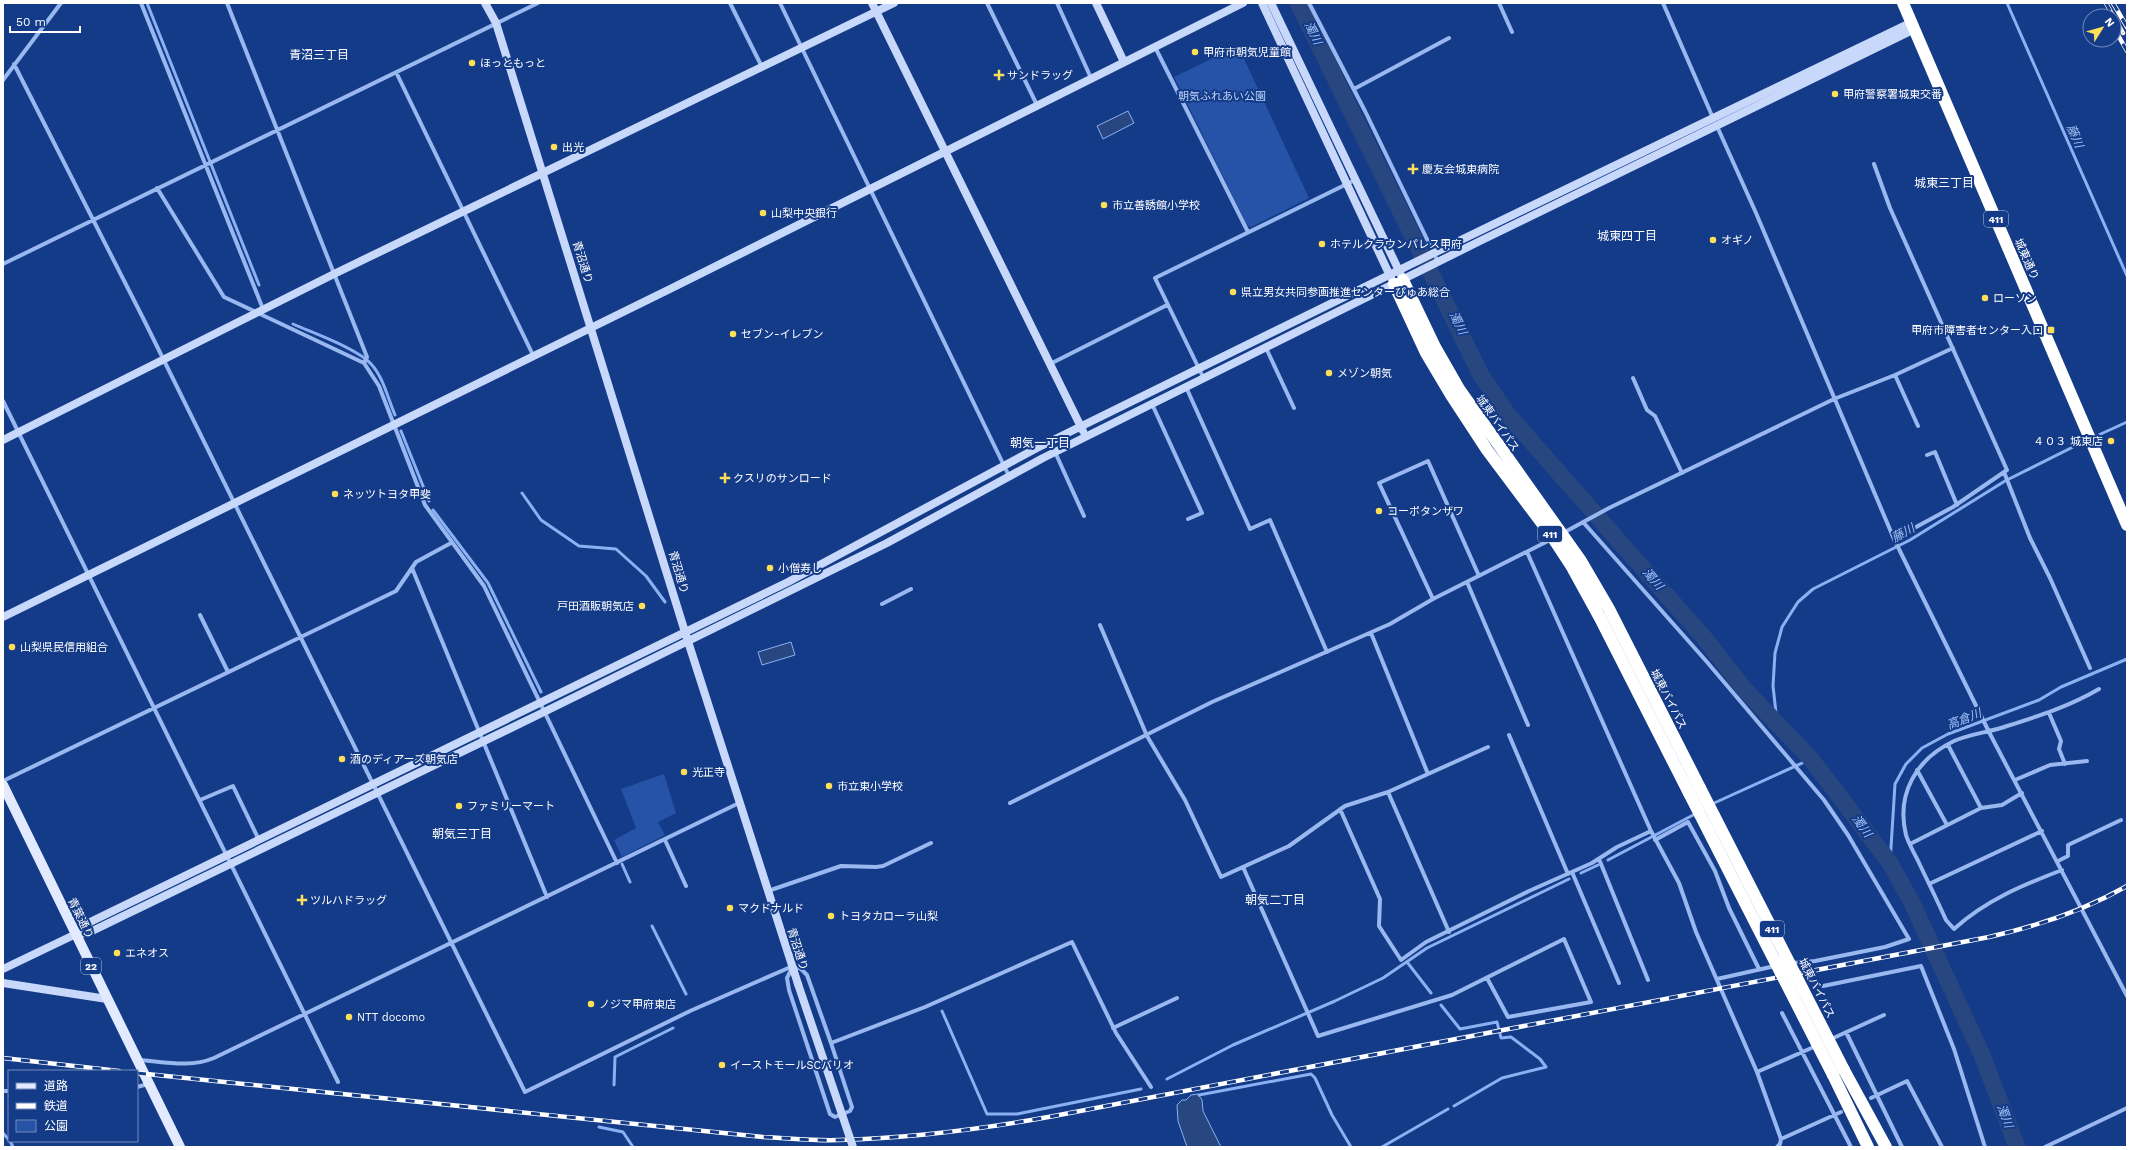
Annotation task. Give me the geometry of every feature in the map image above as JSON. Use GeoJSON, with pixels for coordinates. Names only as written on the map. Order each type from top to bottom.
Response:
{"type":"FeatureCollection","features":[{"type":"Feature","properties":{"kind":"highway","name":"城東通り"},"geometry":{"type":"LineString","coordinates":[[1903,3],[2091,438],[2127,525]]}},
{"type":"Feature","properties":{"kind":"highway","name":"城東バイパス"},"geometry":{"type":"LineString","coordinates":[[1396,277],[1459,389],[1609,609],[1695,790],[1838,1073],[1868,1147]]}},
{"type":"Feature","properties":{"kind":"highway","name":"城東バイパス"},"geometry":{"type":"LineString","coordinates":[[1838,1073],[1886,1147]]}},
{"type":"Feature","properties":{"kind":"main road","name":"青葉通り"},"geometry":{"type":"LineString","coordinates":[[3,786],[180,1147]]}},
{"type":"Feature","properties":{"kind":"street"},"geometry":{"type":"LineString","coordinates":[[3,80],[61,3]]}},
{"type":"Feature","properties":{"kind":"street"},"geometry":{"type":"LineString","coordinates":[[141,3],[207,164],[260,311]]}},
{"type":"Feature","properties":{"kind":"street"},"geometry":{"type":"LineString","coordinates":[[227,3],[367,357],[364,363]]}},
{"type":"Feature","properties":{"kind":"street","name":"青沼通り"},"geometry":{"type":"LineString","coordinates":[[484,3],[496,23],[739,803],[853,1147]]}},
{"type":"Feature","properties":{"kind":"street"},"geometry":{"type":"LineString","coordinates":[[3,264],[92,219],[538,3]]}},
{"type":"Feature","properties":{"kind":"street"},"geometry":{"type":"LineString","coordinates":[[730,3],[762,68]]}},
{"type":"Feature","properties":{"kind":"street"},"geometry":{"type":"LineString","coordinates":[[780,3],[1009,476]]}},
{"type":"Feature","properties":{"kind":"street"},"geometry":{"type":"LineString","coordinates":[[872,3],[1080,427],[1087,436]]}},
{"type":"Feature","properties":{"kind":"street"},"geometry":{"type":"LineString","coordinates":[[3,440],[334,274],[894,3]]}},
{"type":"Feature","properties":{"kind":"street"},"geometry":{"type":"LineString","coordinates":[[987,3],[1038,106]]}},
{"type":"Feature","properties":{"kind":"street"},"geometry":{"type":"LineString","coordinates":[[1057,3],[1091,78]]}},
{"type":"Feature","properties":{"kind":"street"},"geometry":{"type":"LineString","coordinates":[[1096,3],[1124,62]]}},
{"type":"Feature","properties":{"kind":"street"},"geometry":{"type":"LineString","coordinates":[[3,617],[89,576],[533,355],[592,328],[1243,3]]}},
{"type":"Feature","properties":{"kind":"street"},"geometry":{"type":"LineString","coordinates":[[1262,3],[1346,185],[1396,277]]}},
{"type":"Feature","properties":{"kind":"street"},"geometry":{"type":"LineString","coordinates":[[1271,3],[1355,180],[1396,277]]}},
{"type":"Feature","properties":{"kind":"street"},"geometry":{"type":"LineString","coordinates":[[1309,3],[1365,111],[1438,262]]}},
{"type":"Feature","properties":{"kind":"street"},"geometry":{"type":"LineString","coordinates":[[1499,3],[1512,32]]}},
{"type":"Feature","properties":{"kind":"street"},"geometry":{"type":"LineString","coordinates":[[1663,3],[1756,213],[1895,540],[1989,732],[2058,861],[2127,996]]}},
{"type":"Feature","properties":{"kind":"street"},"geometry":{"type":"LineString","coordinates":[[76,934],[88,934],[376,793],[484,742],[887,543],[1055,452],[1266,348],[1396,277],[1412,264],[1715,122],[1913,26]]}},
{"type":"Feature","properties":{"kind":"street"},"geometry":{"type":"LineString","coordinates":[[1354,89],[1449,38]]}},
{"type":"Feature","properties":{"kind":"street"},"geometry":{"type":"LineString","coordinates":[[1155,46],[1248,232]]}},
{"type":"Feature","properties":{"kind":"street"},"geometry":{"type":"LineString","coordinates":[[14,64],[525,1092],[690,1011],[793,966],[801,969],[807,975],[852,1107],[850,1111],[834,1117],[830,1114],[788,990],[787,978],[793,966]]}},
{"type":"Feature","properties":{"kind":"street"},"geometry":{"type":"LineString","coordinates":[[396,72],[533,355]]}},
{"type":"Feature","properties":{"kind":"street"},"geometry":{"type":"LineString","coordinates":[[3,969],[76,934],[84,925],[788,582],[1080,427],[1199,369],[1396,277],[1417,273],[1715,122]]}},
{"type":"Feature","properties":{"kind":"street"},"geometry":{"type":"LineString","coordinates":[[1874,164],[1890,208],[2007,470],[2005,473],[2030,538],[2050,578],[2090,668]]}},
{"type":"Feature","properties":{"kind":"street"},"geometry":{"type":"LineString","coordinates":[[1204,379],[1155,278],[1355,180]]}},
{"type":"Feature","properties":{"kind":"street"},"geometry":{"type":"LineString","coordinates":[[157,188],[224,296],[260,311],[364,363],[379,386],[425,505],[451,543],[484,586],[617,863]]}},
{"type":"Feature","properties":{"kind":"street"},"geometry":{"type":"LineString","coordinates":[[1050,364],[1167,305]]}},
{"type":"Feature","properties":{"kind":"street"},"geometry":{"type":"LineString","coordinates":[[1266,348],[1294,408]]}},
{"type":"Feature","properties":{"kind":"street"},"geometry":{"type":"LineString","coordinates":[[1010,803],[1147,736],[1212,702],[1372,633],[1433,599],[1558,536],[1609,508],[1834,399],[1895,375],[1953,348]]}},
{"type":"Feature","properties":{"kind":"street"},"geometry":{"type":"LineString","coordinates":[[1895,375],[1918,426]]}},
{"type":"Feature","properties":{"kind":"street"},"geometry":{"type":"LineString","coordinates":[[1633,378],[1647,410],[1655,416],[1682,473]]}},
{"type":"Feature","properties":{"kind":"street"},"geometry":{"type":"LineString","coordinates":[[1186,388],[1250,529],[1270,520],[1328,652]]}},
{"type":"Feature","properties":{"kind":"street"},"geometry":{"type":"LineString","coordinates":[[3,400],[338,1082]]}},
{"type":"Feature","properties":{"kind":"street"},"geometry":{"type":"LineString","coordinates":[[1152,404],[1202,513],[1188,519]]}},
{"type":"Feature","properties":{"kind":"street"},"geometry":{"type":"LineString","coordinates":[[1055,452],[1084,516]]}},
{"type":"Feature","properties":{"kind":"street"},"geometry":{"type":"LineString","coordinates":[[1927,455],[1935,452],[1957,504]]}},
{"type":"Feature","properties":{"kind":"street"},"geometry":{"type":"LineString","coordinates":[[1433,599],[1379,483],[1428,461],[1479,576]]}},
{"type":"Feature","properties":{"kind":"street"},"geometry":{"type":"LineString","coordinates":[[1895,540],[1957,504],[2005,473]]}},
{"type":"Feature","properties":{"kind":"street"},"geometry":{"type":"LineString","coordinates":[[1583,522],[1707,662],[1824,800],[1848,835],[1909,939],[1885,947],[1759,969],[1717,979]]}},
{"type":"Feature","properties":{"kind":"street"},"geometry":{"type":"LineString","coordinates":[[3,781],[396,591],[416,562],[451,543]]}},
{"type":"Feature","properties":{"kind":"street"},"geometry":{"type":"LineString","coordinates":[[1527,552],[1651,832],[1679,883],[1696,932],[1756,1072],[1781,1139],[1780,1144],[1777,1147]]}},
{"type":"Feature","properties":{"kind":"street"},"geometry":{"type":"LineString","coordinates":[[412,568],[546,897]]}},
{"type":"Feature","properties":{"kind":"street"},"geometry":{"type":"LineString","coordinates":[[1467,582],[1528,725]]}},
{"type":"Feature","properties":{"kind":"street"},"geometry":{"type":"LineString","coordinates":[[882,604],[911,589]]}},
{"type":"Feature","properties":{"kind":"street"},"geometry":{"type":"LineString","coordinates":[[200,615],[228,672]]}},
{"type":"Feature","properties":{"kind":"street"},"geometry":{"type":"LineString","coordinates":[[1100,626],[1147,736],[1185,800],[1221,877],[1289,846],[1340,809],[1388,792],[1488,746]]}},
{"type":"Feature","properties":{"kind":"street"},"geometry":{"type":"LineString","coordinates":[[1372,633],[1428,774]]}},
{"type":"Feature","properties":{"kind":"street"},"geometry":{"type":"LineString","coordinates":[[2062,870],[2014,889],[1970,915],[1954,928],[1946,920],[1910,844],[1905,828],[1905,799],[1910,782],[1917,770],[1928,757],[1948,745],[2075,703],[2099,689]]}},
{"type":"Feature","properties":{"kind":"street"},"geometry":{"type":"LineString","coordinates":[[2048,713],[2061,741],[2059,749],[2065,764]]}},
{"type":"Feature","properties":{"kind":"street"},"geometry":{"type":"LineString","coordinates":[[1509,734],[1619,983]]}},
{"type":"Feature","properties":{"kind":"street"},"geometry":{"type":"LineString","coordinates":[[1948,745],[1982,808]]}},
{"type":"Feature","properties":{"kind":"street"},"geometry":{"type":"LineString","coordinates":[[2015,780],[2050,765],[2087,760]]}},
{"type":"Feature","properties":{"kind":"street"},"geometry":{"type":"LineString","coordinates":[[1917,770],[1947,825]]}},
{"type":"Feature","properties":{"kind":"street"},"geometry":{"type":"LineString","coordinates":[[200,800],[232,786],[259,840]]}},
{"type":"Feature","properties":{"kind":"street"},"geometry":{"type":"LineString","coordinates":[[1388,792],[1449,932]]}},
{"type":"Feature","properties":{"kind":"street"},"geometry":{"type":"LineString","coordinates":[[1910,844],[1982,808],[2002,805],[2022,793]]}},
{"type":"Feature","properties":{"kind":"street"},"geometry":{"type":"LineString","coordinates":[[137,1059],[187,1064],[201,1062],[451,945],[739,803]]}},
{"type":"Feature","properties":{"kind":"street"},"geometry":{"type":"LineString","coordinates":[[1340,809],[1380,899],[1379,926],[1401,960],[1426,942],[1570,873],[1598,859],[1617,847],[1651,832]]}},
{"type":"Feature","properties":{"kind":"street"},"geometry":{"type":"LineString","coordinates":[[2058,861],[2068,856],[2068,845],[2121,820]]}},
{"type":"Feature","properties":{"kind":"street"},"geometry":{"type":"LineString","coordinates":[[1655,839],[1688,822],[1715,871],[1729,908],[1759,969]]}},
{"type":"Feature","properties":{"kind":"street"},"geometry":{"type":"LineString","coordinates":[[1929,884],[2042,832]]}},
{"type":"Feature","properties":{"kind":"street"},"geometry":{"type":"LineString","coordinates":[[665,840],[686,886]]}},
{"type":"Feature","properties":{"kind":"street"},"geometry":{"type":"LineString","coordinates":[[767,891],[841,866],[876,868],[883,866],[931,843]]}},
{"type":"Feature","properties":{"kind":"street"},"geometry":{"type":"LineString","coordinates":[[1598,859],[1648,980]]}},
{"type":"Feature","properties":{"kind":"street"},"geometry":{"type":"LineString","coordinates":[[1243,867],[1318,1036],[1452,995],[1564,939],[1591,1002],[1508,1017],[1487,978]]}},
{"type":"Feature","properties":{"kind":"street"},"geometry":{"type":"LineString","coordinates":[[831,1043],[921,1008],[1072,942],[1113,1028],[1151,1087]]}},
{"type":"Feature","properties":{"kind":"street"},"geometry":{"type":"LineString","coordinates":[[1823,986],[1921,966],[1954,1049],[1985,1147]]}},
{"type":"Feature","properties":{"kind":"street"},"geometry":{"type":"LineString","coordinates":[[3,983],[107,999]]}},
{"type":"Feature","properties":{"kind":"street"},"geometry":{"type":"LineString","coordinates":[[1113,1028],[1177,998]]}},
{"type":"Feature","properties":{"kind":"street"},"geometry":{"type":"LineString","coordinates":[[1782,1013],[1851,1147]]}},
{"type":"Feature","properties":{"kind":"street"},"geometry":{"type":"LineString","coordinates":[[1756,1072],[1884,1015]]}},
{"type":"Feature","properties":{"kind":"street"},"geometry":{"type":"LineString","coordinates":[[1846,1032],[1902,1147]]}},
{"type":"Feature","properties":{"kind":"street"},"geometry":{"type":"LineString","coordinates":[[1871,1098],[1907,1081],[1942,1147]]}},
{"type":"Feature","properties":{"kind":"street"},"geometry":{"type":"LineString","coordinates":[[138,1087],[149,1084]]}},
{"type":"Feature","properties":{"kind":"street"},"geometry":{"type":"LineString","coordinates":[[2047,1146],[2127,1108]]}},
{"type":"Feature","properties":{"kind":"street"},"geometry":{"type":"LineString","coordinates":[[1781,1139],[1841,1112]]}},
{"type":"Feature","properties":{"kind":"green space","name":"朝気ふれあい公園"},"geometry":{"type":"Polygon","coordinates":[[[1238,46],[1309,198],[1251,227],[1247,225],[1174,77],[1238,46]]]}},
{"type":"Feature","properties":{"kind":"green space"},"geometry":{"type":"Polygon","coordinates":[[[664,774],[676,813],[658,822],[665,835],[622,857],[614,840],[636,828],[621,789],[664,774]]]}},
{"type":"Feature","properties":{"kind":"shaded area"},"geometry":{"type":"Polygon","coordinates":[[[1128,111],[1134,123],[1103,139],[1097,126],[1128,111]]]}},
{"type":"Feature","properties":{"kind":"shaded area"},"geometry":{"type":"Polygon","coordinates":[[[791,642],[795,655],[762,665],[758,652],[791,642]]]}},
{"type":"Feature","properties":{"kind":"shaded area"},"geometry":{"type":"Polygon","coordinates":[[[1198,1094],[1202,1100],[1203,1111],[1221,1147],[1187,1147],[1178,1121],[1177,1105],[1191,1095],[1198,1094]]]}},
{"type":"Feature","properties":{"kind":"waterway"},"geometry":{"type":"LineString","coordinates":[[147,3],[259,285]]}},
{"type":"Feature","properties":{"kind":"waterway","name":"濁川"},"geometry":{"type":"LineString","coordinates":[[1298,3],[1481,375],[1508,415],[1706,640],[1745,690],[1811,759],[1890,863],[1912,903],[1982,1055],[2017,1147]]}},
{"type":"Feature","properties":{"kind":"waterway","name":"藤川"},"geometry":{"type":"LineString","coordinates":[[2007,3],[2127,276]]}},
{"type":"Feature","properties":{"kind":"waterway"},"geometry":{"type":"LineString","coordinates":[[293,324],[347,347],[366,359],[380,376],[395,415]]}},
{"type":"Feature","properties":{"kind":"waterway","name":"藤川"},"geometry":{"type":"LineString","coordinates":[[2092,438],[2127,422]]}},
{"type":"Feature","properties":{"kind":"waterway"},"geometry":{"type":"LineString","coordinates":[[401,431],[429,501]]}},
{"type":"Feature","properties":{"kind":"waterway","name":"藤川"},"geometry":{"type":"LineString","coordinates":[[1777,722],[1773,686],[1775,653],[1782,627],[1798,602],[1813,589],[1910,540],[2005,481],[2087,440]]}},
{"type":"Feature","properties":{"kind":"waterway"},"geometry":{"type":"LineString","coordinates":[[522,493],[541,520],[579,546],[616,549],[646,576],[665,602]]}},
{"type":"Feature","properties":{"kind":"waterway"},"geometry":{"type":"LineString","coordinates":[[433,510],[488,583],[541,692]]}},
{"type":"Feature","properties":{"kind":"waterway","name":"高倉川"},"geometry":{"type":"LineString","coordinates":[[1890,863],[1895,784],[1906,764],[1922,748],[1948,734],[2039,700],[2061,687],[2127,659]]}},
{"type":"Feature","properties":{"kind":"waterway"},"geometry":{"type":"LineString","coordinates":[[1712,804],[1811,759]]}},
{"type":"Feature","properties":{"kind":"waterway"},"geometry":{"type":"LineString","coordinates":[[1608,860],[1697,813]]}},
{"type":"Feature","properties":{"kind":"waterway"},"geometry":{"type":"LineString","coordinates":[[622,864],[630,882]]}},
{"type":"Feature","properties":{"kind":"waterway"},"geometry":{"type":"LineString","coordinates":[[1581,873],[1598,865]]}},
{"type":"Feature","properties":{"kind":"waterway"},"geometry":{"type":"LineString","coordinates":[[1167,1079],[1233,1045],[1335,1001],[1383,978],[1427,948],[1569,879]]}},
{"type":"Feature","properties":{"kind":"waterway"},"geometry":{"type":"LineString","coordinates":[[652,926],[686,994]]}},
{"type":"Feature","properties":{"kind":"waterway"},"geometry":{"type":"LineString","coordinates":[[1407,962],[1431,993]]}},
{"type":"Feature","properties":{"kind":"waterway"},"geometry":{"type":"LineString","coordinates":[[1441,1005],[1460,1029],[1497,1022],[1501,1038],[1511,1037],[1540,1059],[1546,1067],[1502,1078],[1454,1106]]}},
{"type":"Feature","properties":{"kind":"waterway"},"geometry":{"type":"LineString","coordinates":[[942,1011],[987,1114],[1017,1114],[1141,1089]]}},
{"type":"Feature","properties":{"kind":"waterway"},"geometry":{"type":"LineString","coordinates":[[614,1085],[615,1057],[673,1028]]}},
{"type":"Feature","properties":{"kind":"waterway"},"geometry":{"type":"LineString","coordinates":[[1199,1095],[1311,1074],[1315,1078],[1332,1115],[1351,1147]]}},
{"type":"Feature","properties":{"kind":"waterway"},"geometry":{"type":"LineString","coordinates":[[1382,1147],[1448,1109]]}},
{"type":"Feature","properties":{"kind":"waterway"},"geometry":{"type":"LineString","coordinates":[[599,1127],[623,1132],[633,1147]]}},
{"type":"Feature","properties":{"kind":"waterway"},"geometry":{"type":"LineString","coordinates":[[3,1133],[8,1139]]}},
{"type":"Feature","properties":{"kind":"waterway"},"geometry":{"type":"LineString","coordinates":[[10,1142],[13,1147]]}},
{"type":"Feature","properties":{"kind":"railway"},"geometry":{"type":"LineString","coordinates":[[2106,3],[2109,8]]}},
{"type":"Feature","properties":{"kind":"railway"},"geometry":{"type":"LineString","coordinates":[[2113,3],[2127,27]]}},
{"type":"Feature","properties":{"kind":"railway"},"geometry":{"type":"LineString","coordinates":[[2122,42],[2127,51]]}},
{"type":"Feature","properties":{"kind":"railway"},"geometry":{"type":"LineString","coordinates":[[138,1073],[763,1137],[830,1140],[920,1135],[974,1129],[1054,1116],[1989,937],[2060,917],[2094,903],[2127,886]]}},
{"type":"Feature","properties":{"kind":"railway"},"geometry":{"type":"LineString","coordinates":[[3,1058],[110,1070]]}},
{"type":"Feature","properties":{"kind":"place","name":"甲府市朝気児童館"},"geometry":{"type":"Point","coordinates":[1195,52]}},
{"type":"Feature","properties":{"kind":"place","name":"ほっともっと"},"geometry":{"type":"Point","coordinates":[472,63]}},
{"type":"Feature","properties":{"kind":"place","name":"サンドラッグ"},"geometry":{"type":"Point","coordinates":[999,75]}},
{"type":"Feature","properties":{"kind":"place","name":"甲府警察署城東交番"},"geometry":{"type":"Point","coordinates":[1835,94]}},
{"type":"Feature","properties":{"kind":"place","name":"出光"},"geometry":{"type":"Point","coordinates":[554,147]}},
{"type":"Feature","properties":{"kind":"place","name":"慶友会城東病院"},"geometry":{"type":"Point","coordinates":[1413,169]}},
{"type":"Feature","properties":{"kind":"place","name":"市立善誘館小学校"},"geometry":{"type":"Point","coordinates":[1104,205]}},
{"type":"Feature","properties":{"kind":"place","name":"山梨中央銀行"},"geometry":{"type":"Point","coordinates":[763,213]}},
{"type":"Feature","properties":{"kind":"place","name":"オギノ"},"geometry":{"type":"Point","coordinates":[1713,240]}},
{"type":"Feature","properties":{"kind":"place","name":"ホテルクラウンパレス甲府"},"geometry":{"type":"Point","coordinates":[1322,244]}},
{"type":"Feature","properties":{"kind":"place","name":"県立男女共同参画推進センターぴゅあ総合"},"geometry":{"type":"Point","coordinates":[1233,292]}},
{"type":"Feature","properties":{"kind":"place","name":"ローソン"},"geometry":{"type":"Point","coordinates":[1985,298]}},
{"type":"Feature","properties":{"kind":"place","name":"甲府市障害者センター入口"},"geometry":{"type":"Point","coordinates":[2051,330]}},
{"type":"Feature","properties":{"kind":"place","name":"セブン-イレブン"},"geometry":{"type":"Point","coordinates":[733,334]}},
{"type":"Feature","properties":{"kind":"place","name":"メゾン朝気"},"geometry":{"type":"Point","coordinates":[1329,373]}},
{"type":"Feature","properties":{"kind":"place","name":"４０３ 城東店"},"geometry":{"type":"Point","coordinates":[2111,441]}},
{"type":"Feature","properties":{"kind":"place","name":"クスリのサンロード"},"geometry":{"type":"Point","coordinates":[725,478]}},
{"type":"Feature","properties":{"kind":"place","name":"ネッツトヨタ甲斐"},"geometry":{"type":"Point","coordinates":[335,494]}},
{"type":"Feature","properties":{"kind":"place","name":"コーポタンザワ"},"geometry":{"type":"Point","coordinates":[1379,511]}},
{"type":"Feature","properties":{"kind":"place","name":"小僧寿し"},"geometry":{"type":"Point","coordinates":[770,568]}},
{"type":"Feature","properties":{"kind":"place","name":"戸田酒販朝気店"},"geometry":{"type":"Point","coordinates":[642,606]}},
{"type":"Feature","properties":{"kind":"place","name":"山梨県民信用組合"},"geometry":{"type":"Point","coordinates":[12,647]}},
{"type":"Feature","properties":{"kind":"place","name":"酒のディアーズ朝気店"},"geometry":{"type":"Point","coordinates":[342,759]}},
{"type":"Feature","properties":{"kind":"place","name":"光正寺"},"geometry":{"type":"Point","coordinates":[684,772]}},
{"type":"Feature","properties":{"kind":"place","name":"市立東小学校"},"geometry":{"type":"Point","coordinates":[829,786]}},
{"type":"Feature","properties":{"kind":"place","name":"ファミリーマート"},"geometry":{"type":"Point","coordinates":[459,806]}},
{"type":"Feature","properties":{"kind":"place","name":"ツルハドラッグ"},"geometry":{"type":"Point","coordinates":[302,900]}},
{"type":"Feature","properties":{"kind":"place","name":"マクドナルド"},"geometry":{"type":"Point","coordinates":[730,908]}},
{"type":"Feature","properties":{"kind":"place","name":"トヨタカローラ山梨"},"geometry":{"type":"Point","coordinates":[831,916]}},
{"type":"Feature","properties":{"kind":"place","name":"エネオス"},"geometry":{"type":"Point","coordinates":[117,953]}},
{"type":"Feature","properties":{"kind":"place","name":"ノジマ甲府東店"},"geometry":{"type":"Point","coordinates":[591,1004]}},
{"type":"Feature","properties":{"kind":"place","name":"NTT docomo"},"geometry":{"type":"Point","coordinates":[349,1017]}},
{"type":"Feature","properties":{"kind":"place","name":"イーストモールSCバリオ"},"geometry":{"type":"Point","coordinates":[722,1065]}},
{"type":"Feature","properties":{"kind":"district","name":"青沼三丁目"},"geometry":{"type":"Point","coordinates":[319,55]}},
{"type":"Feature","properties":{"kind":"district","name":"城東三丁目"},"geometry":{"type":"Point","coordinates":[1944,183]}},
{"type":"Feature","properties":{"kind":"district","name":"城東四丁目"},"geometry":{"type":"Point","coordinates":[1627,236]}},
{"type":"Feature","properties":{"kind":"district","name":"朝気一丁目"},"geometry":{"type":"Point","coordinates":[1040,443]}},
{"type":"Feature","properties":{"kind":"district","name":"朝気三丁目"},"geometry":{"type":"Point","coordinates":[462,834]}},
{"type":"Feature","properties":{"kind":"district","name":"朝気二丁目"},"geometry":{"type":"Point","coordinates":[1275,900]}}]}
